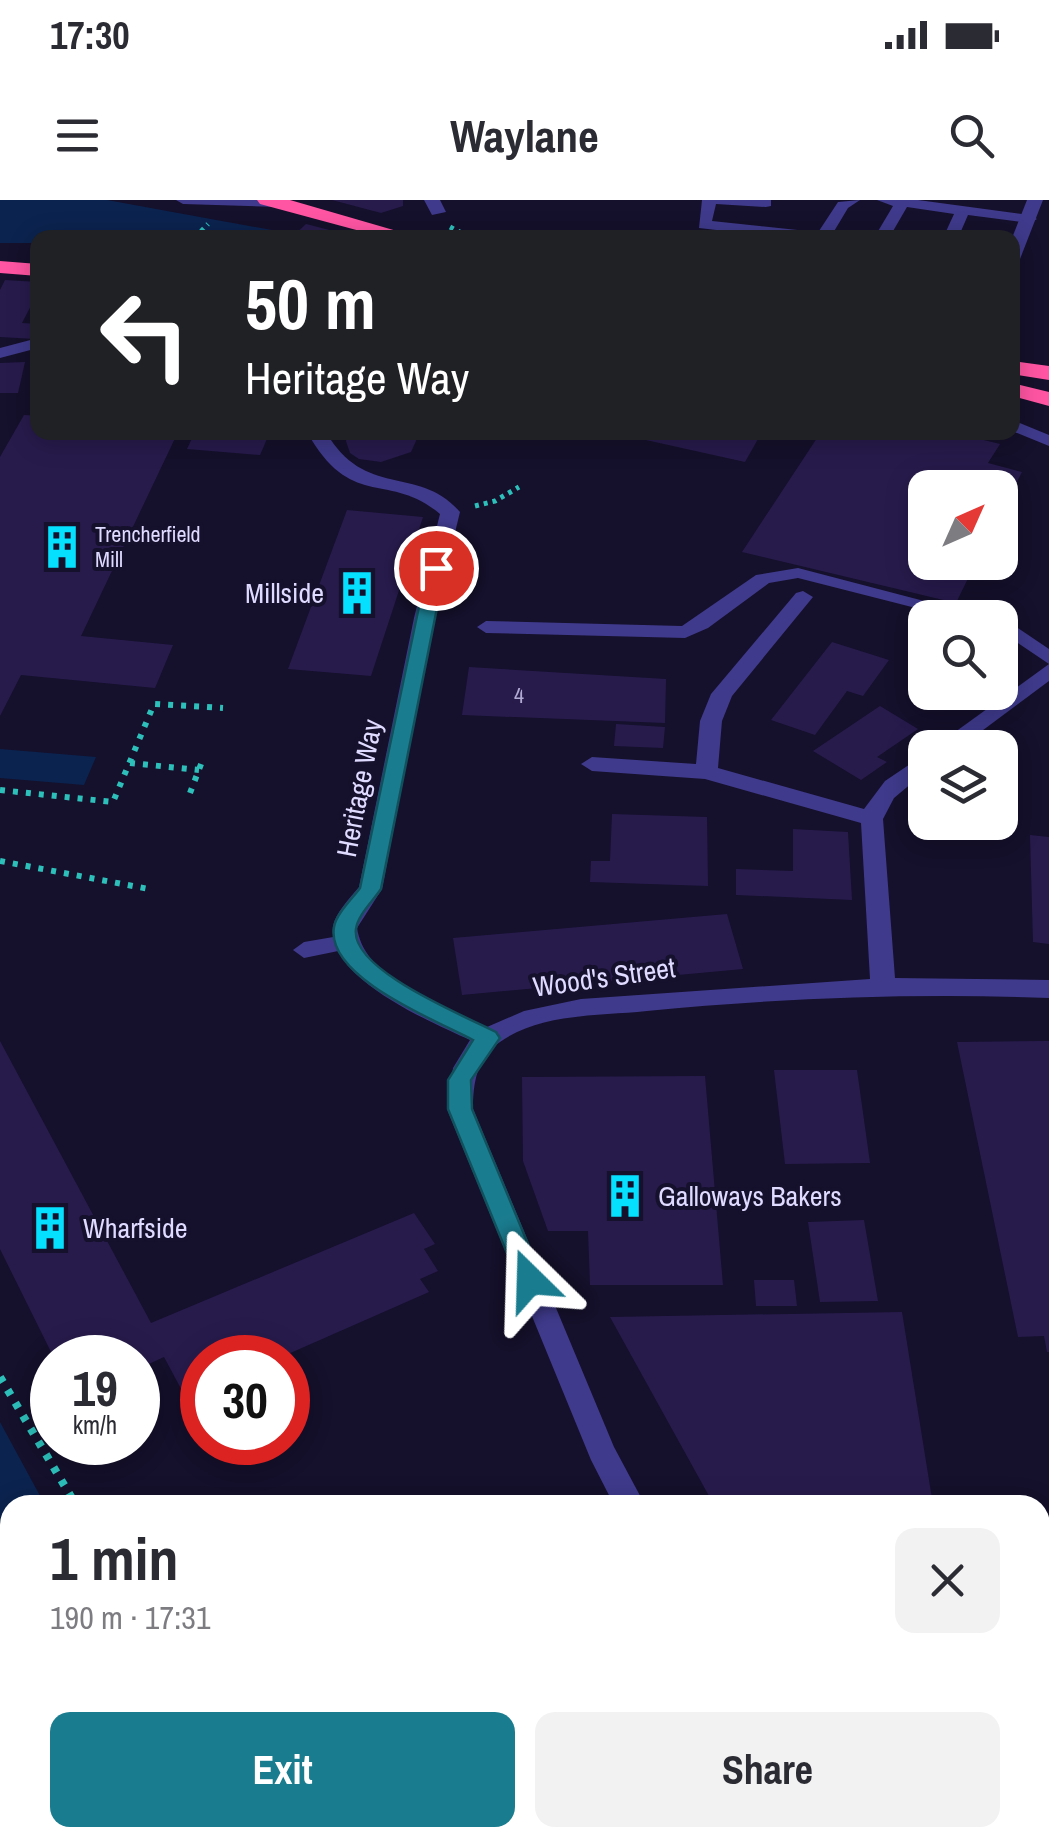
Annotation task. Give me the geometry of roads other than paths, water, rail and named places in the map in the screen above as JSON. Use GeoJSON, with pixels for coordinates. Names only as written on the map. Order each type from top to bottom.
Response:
{"type":"FeatureCollection","features":[{"type":"Feature","properties":{"kind":"highway"},"geometry":{"type":"LineString","coordinates":[[273,202],[380,230]]}},
{"type":"Feature","properties":{"kind":"highway"},"geometry":{"type":"LineString","coordinates":[[5,268],[30,270]]}},
{"type":"Feature","properties":{"kind":"highway"},"geometry":{"type":"LineString","coordinates":[[1020,369],[1049,374]]}},
{"type":"Feature","properties":{"kind":"highway"},"geometry":{"type":"LineString","coordinates":[[1020,391],[1049,399]]}},
{"type":"Feature","properties":{"kind":"street"},"geometry":{"type":"LineString","coordinates":[[1020,241],[1035,200]]}},
{"type":"Feature","properties":{"kind":"street"},"geometry":{"type":"LineString","coordinates":[[1030,219],[1049,221]]}},
{"type":"Feature","properties":{"kind":"street","name":"Heritage Way"},"geometry":{"type":"LineString","coordinates":[[322,440],[343,471],[379,486],[428,496],[450,512],[424,618],[370,889],[345,924],[345,942]]}},
{"type":"Feature","properties":{"kind":"street"},"geometry":{"type":"LineString","coordinates":[[706,772],[712,721],[722,694],[802,597]]}},
{"type":"Feature","properties":{"kind":"street"},"geometry":{"type":"LineString","coordinates":[[969,730],[1049,672]]}},
{"type":"Feature","properties":{"kind":"street"},"geometry":{"type":"LineString","coordinates":[[592,764],[706,772],[872,819]]}},
{"type":"Feature","properties":{"kind":"street"},"geometry":{"type":"LineString","coordinates":[[884,986],[872,819],[877,802],[908,775]]}},
{"type":"Feature","properties":{"kind":"street"},"geometry":{"type":"LineString","coordinates":[[345,942],[357,961],[387,986],[488,1038],[470,1058],[460,1080],[460,1109],[601,1451],[625,1495]]}},
{"type":"Feature","properties":{"kind":"street","name":"Wood's Street"},"geometry":{"type":"LineString","coordinates":[[488,1038],[514,1022],[578,1009],[696,997],[884,986],[1049,989]]}},
{"type":"Feature","properties":{"kind":"lane"},"geometry":{"type":"LineString","coordinates":[[183,200],[273,202]]}},
{"type":"Feature","properties":{"kind":"lane"},"geometry":{"type":"LineString","coordinates":[[709,200],[704,225],[756,230]]}},
{"type":"Feature","properties":{"kind":"lane"},"geometry":{"type":"LineString","coordinates":[[718,200],[766,203]]}},
{"type":"Feature","properties":{"kind":"lane"},"geometry":{"type":"LineString","coordinates":[[827,230],[843,206],[854,200]]}},
{"type":"Feature","properties":{"kind":"lane"},"geometry":{"type":"LineString","coordinates":[[884,200],[1030,219]]}},
{"type":"Feature","properties":{"kind":"lane"},"geometry":{"type":"LineString","coordinates":[[886,230],[902,202]]}},
{"type":"Feature","properties":{"kind":"lane"},"geometry":{"type":"LineString","coordinates":[[954,230],[963,211]]}},
{"type":"Feature","properties":{"kind":"lane"},"geometry":{"type":"LineString","coordinates":[[0,352],[30,346]]}},
{"type":"Feature","properties":{"kind":"lane"},"geometry":{"type":"LineString","coordinates":[[1020,429],[1049,440]]}},
{"type":"Feature","properties":{"kind":"lane"},"geometry":{"type":"LineString","coordinates":[[486,627],[684,632],[709,624],[757,580],[774,572],[798,573],[908,600]]}},
{"type":"Feature","properties":{"kind":"lane"},"geometry":{"type":"LineString","coordinates":[[1018,635],[1049,658]]}},
{"type":"Feature","properties":{"kind":"lane"},"geometry":{"type":"LineString","coordinates":[[304,950],[345,942]]}},
{"type":"Feature","properties":{"kind":"water"},"geometry":{"type":"Polygon","coordinates":[[[0,200],[107,200],[272,230],[30,230],[30,243],[0,243],[0,200]]]}},
{"type":"Feature","properties":{"kind":"water"},"geometry":{"type":"Polygon","coordinates":[[[0,749],[96,757],[84,785],[0,778],[0,749]]]}},
{"type":"Feature","properties":{"kind":"water"},"geometry":{"type":"Polygon","coordinates":[[[0,1422],[40,1495],[0,1495],[0,1422]]]}},
{"type":"Feature","properties":{"kind":"place","name":"Trencherfield Mill"},"geometry":{"type":"Point","coordinates":[62,547]}},
{"type":"Feature","properties":{"kind":"place","name":"Millside"},"geometry":{"type":"Point","coordinates":[357,593]}},
{"type":"Feature","properties":{"kind":"place","name":"Galloways Bakers"},"geometry":{"type":"Point","coordinates":[625,1196]}},
{"type":"Feature","properties":{"kind":"place","name":"Wharfside"},"geometry":{"type":"Point","coordinates":[50,1228]}}]}
